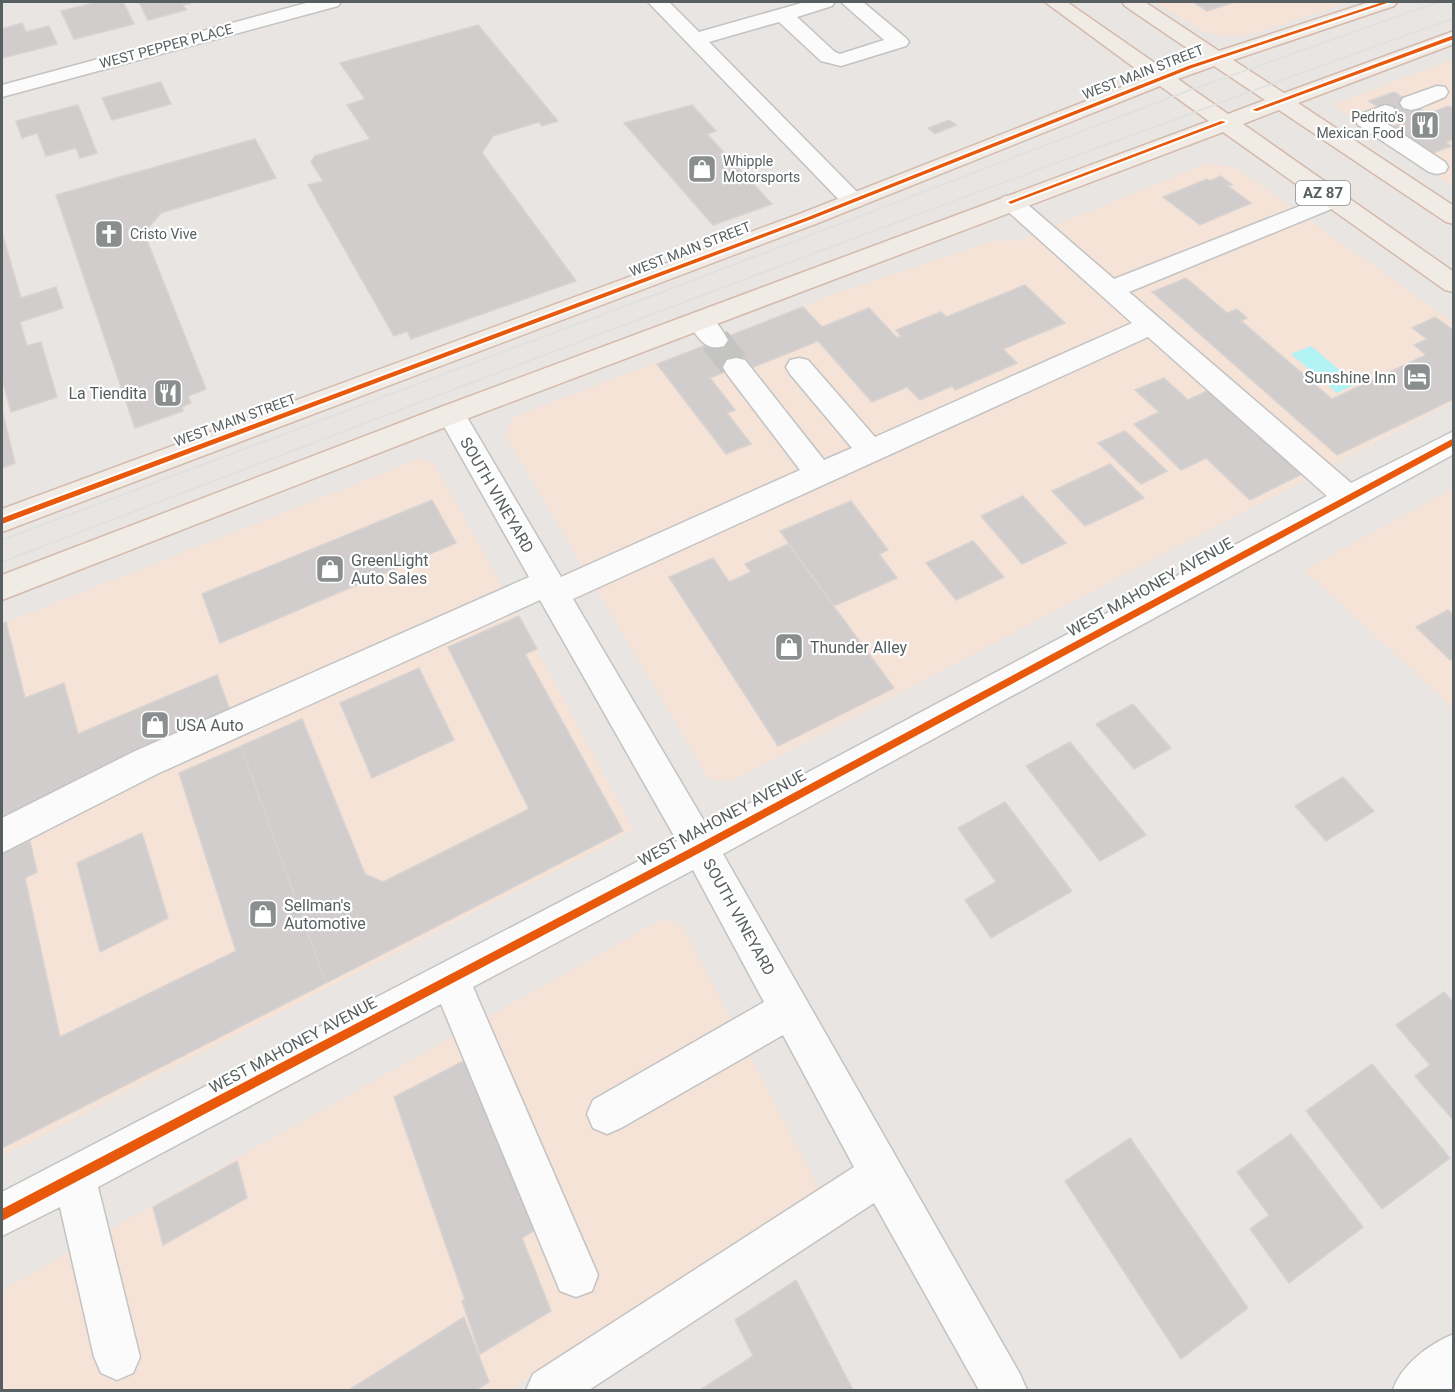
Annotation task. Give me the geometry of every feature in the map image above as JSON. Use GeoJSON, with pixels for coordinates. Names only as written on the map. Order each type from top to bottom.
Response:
{"type":"FeatureCollection","features":[{"type":"Feature","properties":{"kind":"main road","name":"AZ 87"},"geometry":{"type":"LineString","coordinates":[[1055,2],[1454,284]]}},
{"type":"Feature","properties":{"kind":"main road"},"geometry":{"type":"LineString","coordinates":[[1132,2],[1454,217]]}},
{"type":"Feature","properties":{"kind":"main road","name":"WEST MAIN STREET"},"geometry":{"type":"LineString","coordinates":[[2,521],[853,201],[1162,78],[1387,2]]}},
{"type":"Feature","properties":{"kind":"main road"},"geometry":{"type":"LineString","coordinates":[[2,588],[451,414],[708,330],[1011,202],[1282,100],[1451,40]]}},
{"type":"Feature","properties":{"kind":"street","name":"WEST PEPPER PLACE"},"geometry":{"type":"LineString","coordinates":[[2,91],[260,10],[331,2]]}},
{"type":"Feature","properties":{"kind":"street"},"geometry":{"type":"LineString","coordinates":[[658,2],[853,201]]}},
{"type":"Feature","properties":{"kind":"street"},"geometry":{"type":"LineString","coordinates":[[694,40],[825,2]]}},
{"type":"Feature","properties":{"kind":"street"},"geometry":{"type":"LineString","coordinates":[[782,14],[828,57],[841,60],[899,42],[851,2]]}},
{"type":"Feature","properties":{"kind":"street"},"geometry":{"type":"LineString","coordinates":[[1410,103],[1437,92]]}},
{"type":"Feature","properties":{"kind":"street"},"geometry":{"type":"LineString","coordinates":[[1385,112],[1366,120],[1437,167]]}},
{"type":"Feature","properties":{"kind":"street"},"geometry":{"type":"LineString","coordinates":[[1111,290],[1333,200]]}},
{"type":"Feature","properties":{"kind":"street"},"geometry":{"type":"LineString","coordinates":[[1011,202],[1347,497]]}},
{"type":"Feature","properties":{"kind":"street"},"geometry":{"type":"LineString","coordinates":[[2,836],[145,763],[819,474],[1152,325]]}},
{"type":"Feature","properties":{"kind":"street"},"geometry":{"type":"LineString","coordinates":[[736,367],[819,474]]}},
{"type":"Feature","properties":{"kind":"street"},"geometry":{"type":"LineString","coordinates":[[799,367],[871,451]]}},
{"type":"Feature","properties":{"kind":"street","name":"SOUTH VINEYARD"},"geometry":{"type":"LineString","coordinates":[[451,414],[700,848],[1004,1390]]}},
{"type":"Feature","properties":{"kind":"street","name":"WEST MAHONEY AVENUE"},"geometry":{"type":"LineString","coordinates":[[2,1215],[700,848],[1454,441]]}},
{"type":"Feature","properties":{"kind":"street"},"geometry":{"type":"LineString","coordinates":[[450,979],[576,1275]]}},
{"type":"Feature","properties":{"kind":"street"},"geometry":{"type":"LineString","coordinates":[[607,1114],[790,1010]]}},
{"type":"Feature","properties":{"kind":"street"},"geometry":{"type":"LineString","coordinates":[[549,1390],[881,1174]]}},
{"type":"Feature","properties":{"kind":"street"},"geometry":{"type":"LineString","coordinates":[[74,1177],[117,1357]]}},
{"type":"Feature","properties":{"kind":"street"},"geometry":{"type":"LineString","coordinates":[[1416,1390],[1454,1357]]}},
{"type":"Feature","properties":{"kind":"shaded area"},"geometry":{"type":"Polygon","coordinates":[[[1155,2],[1350,2],[1249,35],[1227,37],[1204,32],[1155,2]]]}},
{"type":"Feature","properties":{"kind":"shaded area"},"geometry":{"type":"Polygon","coordinates":[[[1453,59],[1453,187],[1333,105],[1453,59]]]}},
{"type":"Feature","properties":{"kind":"shaded area"},"geometry":{"type":"Polygon","coordinates":[[[1208,163],[1236,168],[1453,322],[1453,402],[730,782],[708,778],[504,434],[515,416],[824,297],[992,241],[1019,240],[1208,163]]]}},
{"type":"Feature","properties":{"kind":"shaded area"},"geometry":{"type":"Polygon","coordinates":[[[421,458],[435,465],[634,830],[2,1156],[2,624],[421,458]]]}},
{"type":"Feature","properties":{"kind":"shaded area"},"geometry":{"type":"Polygon","coordinates":[[[1453,488],[1453,708],[1304,570],[1453,488]]]}},
{"type":"Feature","properties":{"kind":"shaded area"},"geometry":{"type":"Polygon","coordinates":[[[660,920],[681,923],[820,1190],[511,1390],[2,1390],[2,1290],[660,920]]]}},
{"type":"Feature","properties":{"kind":"water"},"geometry":{"type":"Polygon","coordinates":[[[1311,346],[1356,384],[1337,393],[1291,354],[1311,346]]]}},
{"type":"Feature","properties":{"kind":"building"},"geometry":{"type":"Polygon","coordinates":[[[98,2],[123,2],[134,24],[74,39],[61,11],[98,2]]]}},
{"type":"Feature","properties":{"kind":"building"},"geometry":{"type":"Polygon","coordinates":[[[139,2],[196,2],[183,5],[186,10],[148,20],[139,2]]]}},
{"type":"Feature","properties":{"kind":"building"},"geometry":{"type":"Polygon","coordinates":[[[1193,2],[1235,2],[1207,11],[1193,2]]]}},
{"type":"Feature","properties":{"kind":"building"},"geometry":{"type":"Polygon","coordinates":[[[22,23],[26,32],[49,26],[57,44],[2,58],[2,29],[22,23]]]}},
{"type":"Feature","properties":{"kind":"building"},"geometry":{"type":"Polygon","coordinates":[[[478,25],[558,121],[542,126],[539,122],[493,136],[482,153],[576,281],[411,339],[407,331],[394,336],[308,185],[323,181],[311,162],[315,156],[370,139],[347,105],[365,99],[340,63],[478,25]]]}},
{"type":"Feature","properties":{"kind":"building"},"geometry":{"type":"Polygon","coordinates":[[[161,82],[171,104],[112,120],[102,98],[161,82]]]}},
{"type":"Feature","properties":{"kind":"building","name":"Pedrito's Mexican Food"},"geometry":{"type":"Polygon","coordinates":[[[1394,92],[1428,114],[1448,106],[1454,109],[1454,139],[1446,142],[1451,146],[1430,154],[1389,128],[1403,123],[1369,101],[1394,92]]]}},
{"type":"Feature","properties":{"kind":"building"},"geometry":{"type":"Polygon","coordinates":[[[78,105],[97,153],[80,158],[76,148],[46,156],[37,133],[22,138],[16,121],[78,105]]]}},
{"type":"Feature","properties":{"kind":"building","name":"Whipple Motorsports"},"geometry":{"type":"Polygon","coordinates":[[[692,105],[716,131],[707,134],[772,204],[713,225],[624,123],[692,105]]]}},
{"type":"Feature","properties":{"kind":"building"},"geometry":{"type":"Polygon","coordinates":[[[949,120],[956,125],[935,134],[928,128],[949,120]]]}},
{"type":"Feature","properties":{"kind":"building"},"geometry":{"type":"Polygon","coordinates":[[[255,139],[276,178],[161,213],[144,233],[206,389],[188,396],[191,403],[182,407],[183,411],[135,428],[56,195],[255,139]]]}},
{"type":"Feature","properties":{"kind":"building"},"geometry":{"type":"Polygon","coordinates":[[[1221,176],[1232,185],[1228,186],[1251,203],[1200,225],[1163,197],[1207,179],[1210,181],[1221,176]]]}},
{"type":"Feature","properties":{"kind":"building"},"geometry":{"type":"Polygon","coordinates":[[[2,233],[21,298],[56,287],[63,308],[20,322],[27,346],[41,342],[57,397],[11,412],[2,378],[2,233]]]}},
{"type":"Feature","properties":{"kind":"building","name":"Sunshine Inn"},"geometry":{"type":"Polygon","coordinates":[[[1186,278],[1227,313],[1237,309],[1247,318],[1241,321],[1332,399],[1426,355],[1414,345],[1427,339],[1412,328],[1435,317],[1454,331],[1454,399],[1337,455],[1152,292],[1186,278]]]}},
{"type":"Feature","properties":{"kind":"building"},"geometry":{"type":"Polygon","coordinates":[[[1025,285],[1065,323],[1003,349],[1017,363],[955,390],[952,386],[920,400],[907,387],[872,402],[818,341],[751,368],[747,363],[710,378],[735,410],[727,413],[751,444],[726,454],[657,364],[803,307],[822,327],[869,308],[897,338],[901,336],[896,330],[941,312],[946,317],[1025,285]]]}},
{"type":"Feature","properties":{"kind":"building"},"geometry":{"type":"Polygon","coordinates":[[[1164,378],[1188,400],[1209,390],[1302,474],[1250,500],[1206,458],[1181,470],[1134,424],[1159,412],[1135,390],[1164,378]]]}},
{"type":"Feature","properties":{"kind":"building"},"geometry":{"type":"Polygon","coordinates":[[[2,410],[15,463],[2,468],[2,410]]]}},
{"type":"Feature","properties":{"kind":"building"},"geometry":{"type":"Polygon","coordinates":[[[1125,431],[1167,471],[1141,484],[1098,443],[1125,431]]]}},
{"type":"Feature","properties":{"kind":"building"},"geometry":{"type":"Polygon","coordinates":[[[1110,464],[1144,498],[1085,526],[1052,491],[1110,464]]]}},
{"type":"Feature","properties":{"kind":"building"},"geometry":{"type":"Polygon","coordinates":[[[1023,496],[1066,543],[1022,564],[981,516],[1023,496]]]}},
{"type":"Feature","properties":{"kind":"building","name":"GreenLight Auto Sales"},"geometry":{"type":"Polygon","coordinates":[[[432,500],[456,543],[220,643],[202,594],[432,500]]]}},
{"type":"Feature","properties":{"kind":"building"},"geometry":{"type":"Polygon","coordinates":[[[851,501],[888,550],[879,554],[897,578],[834,606],[780,531],[851,501]]]}},
{"type":"Feature","properties":{"kind":"building"},"geometry":{"type":"Polygon","coordinates":[[[973,541],[1004,577],[956,600],[926,563],[973,541]]]}},
{"type":"Feature","properties":{"kind":"building","name":"Thunder Alley"},"geometry":{"type":"Polygon","coordinates":[[[788,544],[894,688],[778,746],[669,577],[713,558],[729,582],[751,572],[745,564],[788,544]]]}},
{"type":"Feature","properties":{"kind":"building"},"geometry":{"type":"Polygon","coordinates":[[[1448,610],[1454,615],[1454,659],[1450,660],[1416,627],[1448,610]]]}},
{"type":"Feature","properties":{"kind":"building"},"geometry":{"type":"Polygon","coordinates":[[[519,616],[537,649],[525,654],[623,831],[326,983],[241,746],[302,719],[365,874],[383,882],[529,809],[448,647],[519,616]]]}},
{"type":"Feature","properties":{"kind":"building","name":"USA Auto"},"geometry":{"type":"Polygon","coordinates":[[[6,622],[25,698],[64,683],[78,734],[217,675],[232,716],[2,816],[2,624],[6,622]]]}},
{"type":"Feature","properties":{"kind":"building"},"geometry":{"type":"Polygon","coordinates":[[[419,668],[454,740],[372,778],[340,703],[419,668]]]}},
{"type":"Feature","properties":{"kind":"building"},"geometry":{"type":"Polygon","coordinates":[[[1133,704],[1171,748],[1134,769],[1096,724],[1133,704]]]}},
{"type":"Feature","properties":{"kind":"building"},"geometry":{"type":"Polygon","coordinates":[[[1070,742],[1146,835],[1100,861],[1026,766],[1070,742]]]}},
{"type":"Feature","properties":{"kind":"building","name":"Sellman's Automotive"},"geometry":{"type":"Polygon","coordinates":[[[241,746],[326,983],[2,1148],[2,854],[30,841],[37,872],[25,878],[60,1037],[236,951],[179,773],[241,746]]]}},
{"type":"Feature","properties":{"kind":"building"},"geometry":{"type":"Polygon","coordinates":[[[1343,777],[1374,811],[1326,841],[1295,806],[1343,777]]]}},
{"type":"Feature","properties":{"kind":"building"},"geometry":{"type":"Polygon","coordinates":[[[1005,802],[1072,891],[991,938],[965,900],[996,882],[958,828],[1005,802]]]}},
{"type":"Feature","properties":{"kind":"building"},"geometry":{"type":"Polygon","coordinates":[[[142,833],[168,918],[100,952],[77,863],[142,833]]]}},
{"type":"Feature","properties":{"kind":"building"},"geometry":{"type":"Polygon","coordinates":[[[1444,992],[1454,1003],[1454,1121],[1415,1076],[1430,1065],[1396,1025],[1444,992]]]}},
{"type":"Feature","properties":{"kind":"building"},"geometry":{"type":"Polygon","coordinates":[[[471,1057],[538,1228],[522,1238],[551,1311],[480,1354],[462,1301],[465,1300],[394,1097],[471,1057]]]}},
{"type":"Feature","properties":{"kind":"building"},"geometry":{"type":"Polygon","coordinates":[[[1372,1064],[1450,1158],[1382,1209],[1306,1111],[1372,1064]]]}},
{"type":"Feature","properties":{"kind":"building"},"geometry":{"type":"Polygon","coordinates":[[[1291,1134],[1363,1227],[1289,1283],[1250,1229],[1269,1215],[1237,1172],[1291,1134]]]}},
{"type":"Feature","properties":{"kind":"building"},"geometry":{"type":"Polygon","coordinates":[[[1130,1138],[1248,1308],[1181,1359],[1065,1181],[1130,1138]]]}},
{"type":"Feature","properties":{"kind":"building"},"geometry":{"type":"Polygon","coordinates":[[[237,1161],[247,1198],[163,1245],[153,1207],[237,1161]]]}},
{"type":"Feature","properties":{"kind":"building"},"geometry":{"type":"Polygon","coordinates":[[[796,1280],[853,1390],[700,1390],[753,1356],[735,1320],[796,1280]]]}},
{"type":"Feature","properties":{"kind":"building"},"geometry":{"type":"Polygon","coordinates":[[[464,1317],[489,1382],[476,1390],[349,1390],[464,1317]]]}},
{"type":"Feature","properties":{"kind":"tunnel"},"geometry":{"type":"LineString","coordinates":[[716,342],[715,340],[736,367]]}},
{"type":"Feature","properties":{"kind":"tram line"},"geometry":{"type":"LineString","coordinates":[[2,540],[657,294],[1182,93],[1438,2]]}},
{"type":"Feature","properties":{"kind":"tram line"},"geometry":{"type":"LineString","coordinates":[[2,562],[908,218],[1454,18]]}},
{"type":"Feature","properties":{"kind":"cycle path"},"geometry":{"type":"LineString","coordinates":[[2,521],[810,218],[1190,67],[1387,2]]}},
{"type":"Feature","properties":{"kind":"cycle path"},"geometry":{"type":"LineString","coordinates":[[1255,110],[1454,37]]}},
{"type":"Feature","properties":{"kind":"cycle path"},"geometry":{"type":"LineString","coordinates":[[1011,202],[1223,122]]}},
{"type":"Feature","properties":{"kind":"cycle path"},"geometry":{"type":"LineString","coordinates":[[2,1215],[700,848],[1454,441]]}},
{"type":"Feature","properties":{"kind":"place","name":"Pedrito's Mexican Food"},"geometry":{"type":"Point","coordinates":[1425,125]}},
{"type":"Feature","properties":{"kind":"place","name":"Whipple Motorsports"},"geometry":{"type":"Point","coordinates":[702,169]}},
{"type":"Feature","properties":{"kind":"place","name":"Cristo Vive"},"geometry":{"type":"Point","coordinates":[109,234]}},
{"type":"Feature","properties":{"kind":"place","name":"Sunshine Inn"},"geometry":{"type":"Point","coordinates":[1417,377]}},
{"type":"Feature","properties":{"kind":"place","name":"La Tiendita"},"geometry":{"type":"Point","coordinates":[168,393]}},
{"type":"Feature","properties":{"kind":"place","name":"GreenLight Auto Sales"},"geometry":{"type":"Point","coordinates":[330,569]}},
{"type":"Feature","properties":{"kind":"place","name":"Thunder Alley"},"geometry":{"type":"Point","coordinates":[789,647]}},
{"type":"Feature","properties":{"kind":"place","name":"USA Auto"},"geometry":{"type":"Point","coordinates":[155,725]}},
{"type":"Feature","properties":{"kind":"place","name":"Sellman's Automotive"},"geometry":{"type":"Point","coordinates":[263,914]}}]}
